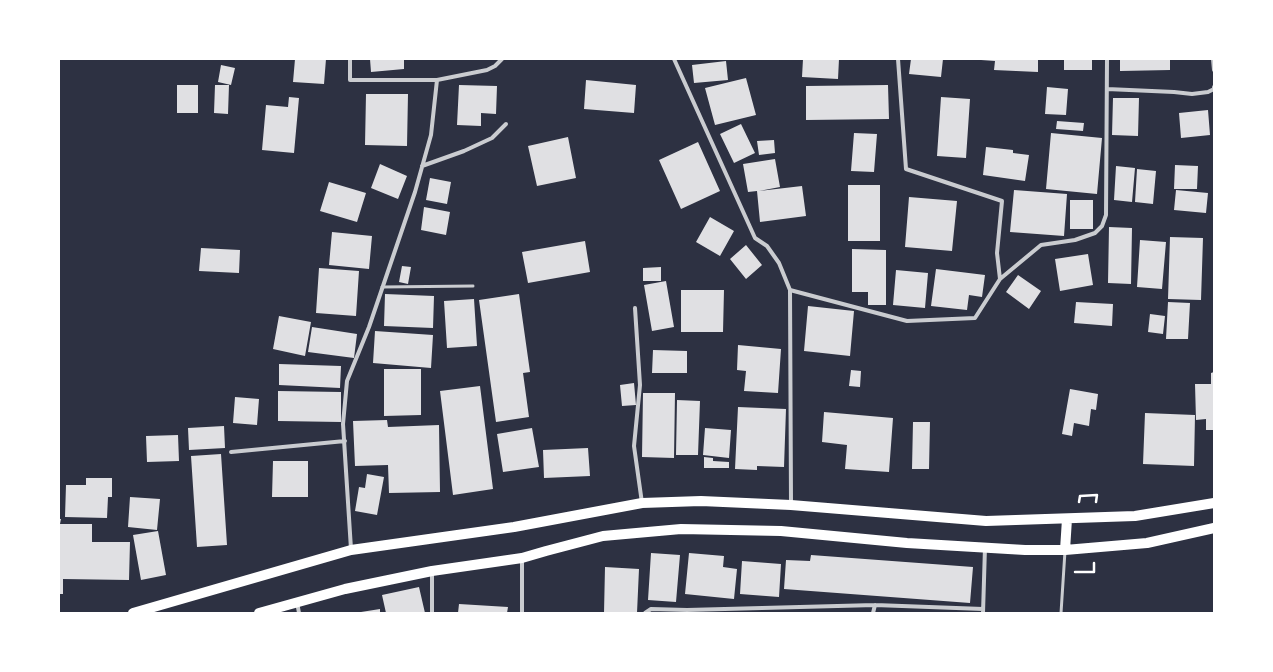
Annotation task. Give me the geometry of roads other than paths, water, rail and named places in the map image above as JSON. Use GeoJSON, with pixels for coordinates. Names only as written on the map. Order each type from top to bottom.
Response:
{"type":"FeatureCollection","features":[{"type":"Feature","properties":{"kind":"main road"},"geometry":{"type":"LineString","coordinates":[[133,613],[351,550],[514,527],[642,503],[701,501],[791,505],[986,520],[1135,516],[1214,503]]}},
{"type":"Feature","properties":{"kind":"main road"},"geometry":{"type":"LineString","coordinates":[[1065,550],[1067,519]]}},
{"type":"Feature","properties":{"kind":"main road"},"geometry":{"type":"LineString","coordinates":[[259,613],[345,589],[432,571],[522,558],[603,536],[681,529],[781,531],[907,543],[1025,550],[1065,550],[1147,543],[1214,528]]}},
{"type":"Feature","properties":{"kind":"street"},"geometry":{"type":"LineString","coordinates":[[350,59],[350,80],[437,80],[487,70],[495,66],[502,59]]}},
{"type":"Feature","properties":{"kind":"street"},"geometry":{"type":"LineString","coordinates":[[674,59],[755,238],[767,246],[779,263],[790,290],[791,505]]}},
{"type":"Feature","properties":{"kind":"street"},"geometry":{"type":"LineString","coordinates":[[898,59],[906,170],[1002,201],[997,253],[1000,280]]}},
{"type":"Feature","properties":{"kind":"street"},"geometry":{"type":"LineString","coordinates":[[790,290],[907,321],[976,318],[1000,280],[1041,245],[1075,240],[1095,233],[1102,226],[1106,215],[1107,59]]}},
{"type":"Feature","properties":{"kind":"street"},"geometry":{"type":"LineString","coordinates":[[1213,59],[1214,70]]}},
{"type":"Feature","properties":{"kind":"street"},"geometry":{"type":"LineString","coordinates":[[351,550],[343,424],[347,381],[370,327],[382,287],[415,192],[431,135],[437,80]]}},
{"type":"Feature","properties":{"kind":"street"},"geometry":{"type":"LineString","coordinates":[[1107,89],[1192,94],[1208,92],[1214,89],[1214,86]]}},
{"type":"Feature","properties":{"kind":"street"},"geometry":{"type":"LineString","coordinates":[[422,166],[464,151],[492,138],[506,124]]}},
{"type":"Feature","properties":{"kind":"street"},"geometry":{"type":"LineString","coordinates":[[635,308],[640,384],[634,446],[642,503]]}},
{"type":"Feature","properties":{"kind":"street"},"geometry":{"type":"LineString","coordinates":[[231,452],[345,442]]}},
{"type":"Feature","properties":{"kind":"street"},"geometry":{"type":"LineString","coordinates":[[645,613],[651,610],[749,611],[875,605],[983,611],[985,547]]}},
{"type":"Feature","properties":{"kind":"street"},"geometry":{"type":"LineString","coordinates":[[522,558],[522,613]]}},
{"type":"Feature","properties":{"kind":"street"},"geometry":{"type":"LineString","coordinates":[[432,571],[432,613]]}},
{"type":"Feature","properties":{"kind":"street"},"geometry":{"type":"LineString","coordinates":[[297,602],[299,613]]}},
{"type":"Feature","properties":{"kind":"street"},"geometry":{"type":"LineString","coordinates":[[873,613],[875,605]]}},
{"type":"Feature","properties":{"kind":"lane"},"geometry":{"type":"LineString","coordinates":[[382,287],[473,286]]}},
{"type":"Feature","properties":{"kind":"lane"},"geometry":{"type":"LineString","coordinates":[[1062,613],[1065,550]]}}]}
